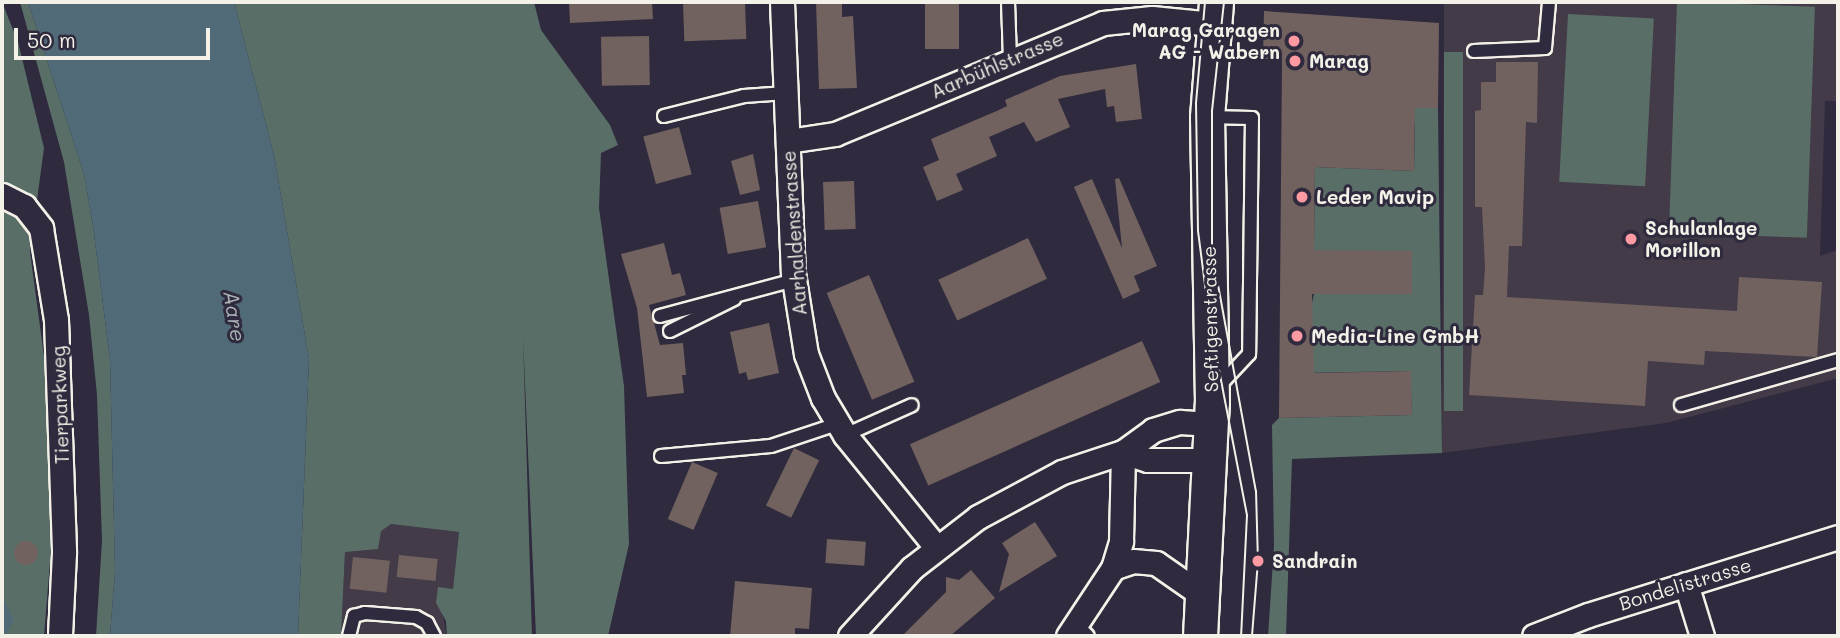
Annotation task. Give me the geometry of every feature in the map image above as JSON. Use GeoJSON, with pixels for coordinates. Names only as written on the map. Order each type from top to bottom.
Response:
{"type":"FeatureCollection","features":[{"type":"Feature","properties":{"kind":"main road","name":"Seftigenstrasse"},"geometry":{"type":"LineString","coordinates":[[1200,636],[1211,409],[1207,117],[1215,13]]}},
{"type":"Feature","properties":{"kind":"street","name":"Aarhaldenstrasse"},"geometry":{"type":"LineString","coordinates":[[782,2],[794,280],[806,354],[841,430],[936,547]]}},
{"type":"Feature","properties":{"kind":"street","name":"Aarbühlstrasse"},"geometry":{"type":"LineString","coordinates":[[788,141],[835,134],[1010,59],[1103,23],[1215,13]]}},
{"type":"Feature","properties":{"kind":"street","name":"Tierparkweg"},"geometry":{"type":"LineString","coordinates":[[2,195],[23,206],[41,228],[56,320],[64,499],[60,636]]}},
{"type":"Feature","properties":{"kind":"street"},"geometry":{"type":"LineString","coordinates":[[850,636],[936,547],[1014,496],[1062,472],[1123,452],[1153,430],[1211,409]]}},
{"type":"Feature","properties":{"kind":"street"},"geometry":{"type":"LineString","coordinates":[[1123,452],[1148,460],[1208,460]]}},
{"type":"Feature","properties":{"kind":"street"},"geometry":{"type":"LineString","coordinates":[[1077,632],[1113,568],[1121,537],[1123,452]]}},
{"type":"Feature","properties":{"kind":"street","name":"Bondelistrasse"},"geometry":{"type":"LineString","coordinates":[[1534,636],[1686,584],[1838,537]]}},
{"type":"Feature","properties":{"kind":"street"},"geometry":{"type":"LineString","coordinates":[[1113,568],[1133,561],[1156,563],[1202,595]]}},
{"type":"Feature","properties":{"kind":"street"},"geometry":{"type":"LineString","coordinates":[[1686,584],[1702,636]]}},
{"type":"Feature","properties":{"kind":"lane"},"geometry":{"type":"LineString","coordinates":[[1008,2],[1010,59]]}},
{"type":"Feature","properties":{"kind":"lane"},"geometry":{"type":"LineString","coordinates":[[1474,51],[1545,48],[1549,2]]}},
{"type":"Feature","properties":{"kind":"lane"},"geometry":{"type":"LineString","coordinates":[[664,116],[744,96],[786,93]]}},
{"type":"Feature","properties":{"kind":"lane"},"geometry":{"type":"LineString","coordinates":[[1207,117],[1252,118],[1249,354],[1211,409]]}},
{"type":"Feature","properties":{"kind":"lane"},"geometry":{"type":"LineString","coordinates":[[660,316],[794,280]]}},
{"type":"Feature","properties":{"kind":"lane"},"geometry":{"type":"LineString","coordinates":[[670,331],[715,312],[743,294]]}},
{"type":"Feature","properties":{"kind":"lane"},"geometry":{"type":"LineString","coordinates":[[1681,405],[1838,360]]}},
{"type":"Feature","properties":{"kind":"lane"},"geometry":{"type":"LineString","coordinates":[[661,456],[771,446],[841,430],[912,405]]}},
{"type":"Feature","properties":{"kind":"lane"},"geometry":{"type":"LineString","coordinates":[[349,636],[354,616],[365,613],[416,617],[427,623],[434,636]]}},
{"type":"Feature","properties":{"kind":"shaded area","name":"Schulanlage Morillon"},"geometry":{"type":"Polygon","coordinates":[[[1444,2],[1838,2],[1838,101],[1825,101],[1820,256],[1838,250],[1838,378],[1666,423],[1442,453],[1444,2]]]}},
{"type":"Feature","properties":{"kind":"shaded area"},"geometry":{"type":"Polygon","coordinates":[[[391,524],[459,532],[453,589],[442,611],[447,636],[341,636],[345,552],[391,524]]]}},
{"type":"Feature","properties":{"kind":"green space"},"geometry":{"type":"Polygon","coordinates":[[[2,2],[18,42],[44,148],[30,252],[48,386],[51,550],[44,636],[2,636],[2,2]]]}},
{"type":"Feature","properties":{"kind":"green space"},"geometry":{"type":"Polygon","coordinates":[[[20,2],[28,2],[84,174],[93,226],[110,359],[115,571],[110,636],[96,636],[102,541],[97,395],[89,315],[64,162],[20,2]]]}},
{"type":"Feature","properties":{"kind":"green space"},"geometry":{"type":"Polygon","coordinates":[[[234,2],[534,2],[541,30],[610,125],[618,145],[601,153],[599,208],[624,386],[629,544],[608,636],[536,636],[523,337],[532,636],[447,636],[446,621],[436,603],[438,587],[453,589],[459,532],[391,524],[381,531],[378,549],[345,552],[341,636],[298,636],[309,359],[274,155],[234,2]]]}},
{"type":"Feature","properties":{"kind":"green space"},"geometry":{"type":"Polygon","coordinates":[[[1677,2],[1815,7],[1807,238],[1669,233],[1677,2]]]}},
{"type":"Feature","properties":{"kind":"green space"},"geometry":{"type":"Polygon","coordinates":[[[1568,14],[1654,19],[1645,186],[1559,182],[1568,14]]]}},
{"type":"Feature","properties":{"kind":"green space"},"geometry":{"type":"Polygon","coordinates":[[[1444,52],[1463,52],[1463,411],[1444,411],[1444,52]]]}},
{"type":"Feature","properties":{"kind":"green space"},"geometry":{"type":"Polygon","coordinates":[[[1317,106],[1438,108],[1442,453],[1292,459],[1286,636],[1268,636],[1274,546],[1272,425],[1279,418],[1412,415],[1410,371],[1296,373],[1314,294],[1412,294],[1298,250],[1314,243],[1315,167],[1414,171],[1415,124],[1317,106]]]}},
{"type":"Feature","properties":{"kind":"water","name":"Aare"},"geometry":{"type":"Polygon","coordinates":[[[28,2],[234,2],[274,155],[309,359],[298,636],[110,636],[115,571],[110,359],[93,226],[84,174],[28,2]]]}},
{"type":"Feature","properties":{"kind":"building"},"geometry":{"type":"Polygon","coordinates":[[[569,2],[652,2],[653,19],[570,23],[569,2]]]}},
{"type":"Feature","properties":{"kind":"building"},"geometry":{"type":"Polygon","coordinates":[[[745,2],[746,39],[684,41],[683,4],[745,2]]]}},
{"type":"Feature","properties":{"kind":"building"},"geometry":{"type":"Polygon","coordinates":[[[816,2],[842,2],[842,17],[853,16],[857,88],[819,89],[816,2]]]}},
{"type":"Feature","properties":{"kind":"building"},"geometry":{"type":"Polygon","coordinates":[[[925,2],[959,2],[959,49],[925,49],[925,2]]]}},
{"type":"Feature","properties":{"kind":"building"},"geometry":{"type":"Polygon","coordinates":[[[1264,11],[1439,23],[1438,108],[1415,108],[1414,171],[1315,167],[1314,250],[1412,251],[1412,294],[1312,294],[1314,373],[1411,371],[1412,415],[1279,418],[1282,59],[1263,59],[1264,11]]]}},
{"type":"Feature","properties":{"kind":"building"},"geometry":{"type":"Polygon","coordinates":[[[649,36],[650,85],[602,86],[601,37],[649,36]]]}},
{"type":"Feature","properties":{"kind":"building"},"geometry":{"type":"Polygon","coordinates":[[[1496,62],[1538,62],[1537,123],[1526,122],[1522,246],[1509,246],[1507,297],[1737,311],[1739,277],[1822,282],[1817,357],[1705,351],[1704,365],[1648,361],[1645,406],[1469,395],[1475,295],[1483,295],[1485,268],[1482,207],[1475,207],[1475,111],[1481,110],[1481,82],[1496,82],[1496,62]]]}},
{"type":"Feature","properties":{"kind":"building"},"geometry":{"type":"Polygon","coordinates":[[[1136,64],[1142,119],[1116,122],[1114,106],[1107,107],[1105,89],[1058,99],[1070,127],[1036,142],[1024,122],[989,137],[997,156],[956,174],[963,190],[937,201],[923,167],[939,160],[931,139],[999,110],[1007,106],[1005,100],[1060,76],[1136,64]]]}},
{"type":"Feature","properties":{"kind":"building"},"geometry":{"type":"Polygon","coordinates":[[[679,127],[692,174],[656,184],[643,137],[679,127]]]}},
{"type":"Feature","properties":{"kind":"building"},"geometry":{"type":"Polygon","coordinates":[[[753,154],[760,190],[740,195],[731,161],[753,154]]]}},
{"type":"Feature","properties":{"kind":"building"},"geometry":{"type":"Polygon","coordinates":[[[1119,178],[1157,266],[1134,276],[1140,291],[1123,299],[1074,187],[1092,179],[1122,248],[1115,179],[1119,178]]]}},
{"type":"Feature","properties":{"kind":"building"},"geometry":{"type":"Polygon","coordinates":[[[854,181],[856,229],[825,230],[823,182],[854,181]]]}},
{"type":"Feature","properties":{"kind":"building"},"geometry":{"type":"Polygon","coordinates":[[[758,201],[766,247],[728,254],[720,208],[758,201]]]}},
{"type":"Feature","properties":{"kind":"building"},"geometry":{"type":"Polygon","coordinates":[[[1028,238],[1047,279],[957,321],[938,280],[1028,238]]]}},
{"type":"Feature","properties":{"kind":"building"},"geometry":{"type":"Polygon","coordinates":[[[664,243],[672,275],[680,273],[686,295],[649,305],[660,345],[683,343],[686,375],[682,375],[684,393],[647,397],[637,308],[621,254],[664,243]]]}},
{"type":"Feature","properties":{"kind":"building"},"geometry":{"type":"Polygon","coordinates":[[[869,275],[914,382],[872,400],[827,293],[869,275]]]}},
{"type":"Feature","properties":{"kind":"building"},"geometry":{"type":"Polygon","coordinates":[[[769,323],[779,373],[748,380],[746,372],[739,374],[730,332],[769,323]]]}},
{"type":"Feature","properties":{"kind":"building"},"geometry":{"type":"Polygon","coordinates":[[[1142,341],[1160,382],[928,485],[910,444],[1142,341]]]}},
{"type":"Feature","properties":{"kind":"building"},"geometry":{"type":"Polygon","coordinates":[[[794,448],[819,460],[791,518],[766,506],[794,448]]]}},
{"type":"Feature","properties":{"kind":"building"},"geometry":{"type":"Polygon","coordinates":[[[692,462],[718,473],[694,530],[668,519],[692,462]]]}},
{"type":"Feature","properties":{"kind":"building"},"geometry":{"type":"Polygon","coordinates":[[[1035,522],[1057,556],[999,592],[1009,554],[1002,543],[1035,522]]]}},
{"type":"Feature","properties":{"kind":"building"},"geometry":{"type":"Polygon","coordinates":[[[827,539],[866,542],[864,566],[825,563],[827,539]]]}},
{"type":"Feature","properties":{"kind":"building"},"geometry":{"type":"Polygon","coordinates":[[[26,541],[34,545],[38,553],[34,561],[26,565],[18,561],[14,553],[18,545],[26,541]]]}},
{"type":"Feature","properties":{"kind":"building"},"geometry":{"type":"Polygon","coordinates":[[[399,555],[438,559],[435,581],[397,577],[399,555]]]}},
{"type":"Feature","properties":{"kind":"building"},"geometry":{"type":"Polygon","coordinates":[[[353,557],[390,561],[386,593],[350,589],[353,557]]]}},
{"type":"Feature","properties":{"kind":"building"},"geometry":{"type":"Polygon","coordinates":[[[971,570],[995,598],[950,636],[902,636],[946,592],[946,577],[959,580],[971,570]]]}},
{"type":"Feature","properties":{"kind":"building"},"geometry":{"type":"Polygon","coordinates":[[[735,581],[812,588],[809,629],[795,628],[795,636],[730,636],[735,581]]]}},
{"type":"Feature","properties":{"kind":"waterway"},"geometry":{"type":"LineString","coordinates":[[2,605],[9,621],[2,632]]}},
{"type":"Feature","properties":{"kind":"tram line"},"geometry":{"type":"LineString","coordinates":[[1205,2],[1196,103],[1198,231],[1210,323],[1247,515],[1241,636]]}},
{"type":"Feature","properties":{"kind":"tram line"},"geometry":{"type":"LineString","coordinates":[[1224,2],[1212,110],[1212,252],[1256,491],[1258,561],[1252,636]]}},
{"type":"Feature","properties":{"kind":"place","name":"Marag Garagen AG - Wabern"},"geometry":{"type":"Point","coordinates":[1294,41]}},
{"type":"Feature","properties":{"kind":"place","name":"Marag"},"geometry":{"type":"Point","coordinates":[1295,61]}},
{"type":"Feature","properties":{"kind":"place","name":"Leder Mavip"},"geometry":{"type":"Point","coordinates":[1302,197]}},
{"type":"Feature","properties":{"kind":"place","name":"Schulanlage Morillon"},"geometry":{"type":"Point","coordinates":[1631,239]}},
{"type":"Feature","properties":{"kind":"place","name":"Media-Line GmbH"},"geometry":{"type":"Point","coordinates":[1297,336]}},
{"type":"Feature","properties":{"kind":"place","name":"Sandrain"},"geometry":{"type":"Point","coordinates":[1258,561]}}]}
